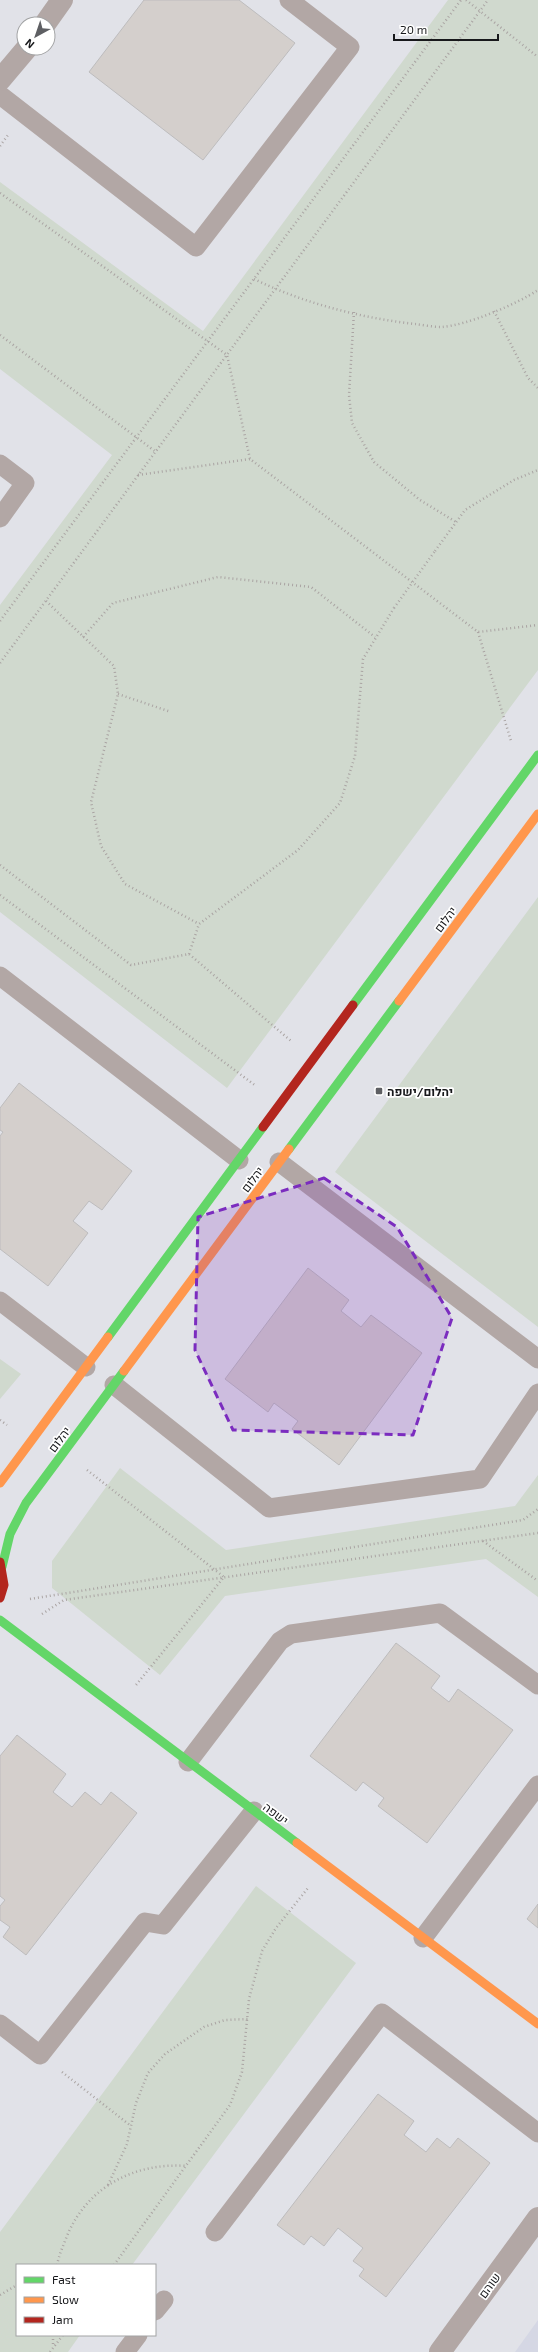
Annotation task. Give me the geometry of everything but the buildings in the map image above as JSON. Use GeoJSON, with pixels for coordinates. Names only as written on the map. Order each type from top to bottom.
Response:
{"type":"FeatureCollection","features":[{"type":"Feature","properties":{"kind":"street"},"geometry":{"type":"LineString","coordinates":[[50,16],[62,0]]}},
{"type":"Feature","properties":{"kind":"street"},"geometry":{"type":"LineString","coordinates":[[0,80],[20,56]]}},
{"type":"Feature","properties":{"kind":"street","name":"יהלום"},"geometry":{"type":"LineString","coordinates":[[0,1483],[538,754]]}},
{"type":"Feature","properties":{"kind":"street","name":"יהלום"},"geometry":{"type":"LineString","coordinates":[[0,1598],[4,1585],[1,1564],[5,1545],[12,1526],[114,1385],[538,814]]}},
{"type":"Feature","properties":{"kind":"street","name":"ישפה"},"geometry":{"type":"LineString","coordinates":[[0,1620],[538,2024]]}},
{"type":"Feature","properties":{"kind":"street","name":"שוהם"},"geometry":{"type":"LineString","coordinates":[[440,2352],[538,2218]]}},
{"type":"Feature","properties":{"kind":"lane"},"geometry":{"type":"LineString","coordinates":[[0,95],[196,247],[350,47],[290,0]]}},
{"type":"Feature","properties":{"kind":"lane"},"geometry":{"type":"LineString","coordinates":[[0,464],[26,483],[0,518]]}},
{"type":"Feature","properties":{"kind":"lane"},"geometry":{"type":"LineString","coordinates":[[0,976],[239,1160]]}},
{"type":"Feature","properties":{"kind":"lane"},"geometry":{"type":"LineString","coordinates":[[280,1162],[538,1359]]}},
{"type":"Feature","properties":{"kind":"lane"},"geometry":{"type":"LineString","coordinates":[[0,1301],[86,1367]]}},
{"type":"Feature","properties":{"kind":"lane"},"geometry":{"type":"LineString","coordinates":[[114,1385],[269,1508],[480,1479],[538,1393]]}},
{"type":"Feature","properties":{"kind":"lane"},"geometry":{"type":"LineString","coordinates":[[188,1762],[280,1640],[291,1634],[440,1613],[538,1685]]}},
{"type":"Feature","properties":{"kind":"lane"},"geometry":{"type":"LineString","coordinates":[[423,1938],[538,1785]]}},
{"type":"Feature","properties":{"kind":"lane"},"geometry":{"type":"LineString","coordinates":[[0,2024],[40,2055],[145,1922],[163,1924],[254,1811]]}},
{"type":"Feature","properties":{"kind":"lane"},"geometry":{"type":"LineString","coordinates":[[214,2232],[382,2013],[538,2132]]}},
{"type":"Feature","properties":{"kind":"lane"},"geometry":{"type":"LineString","coordinates":[[125,2352],[137,2336]]}},
{"type":"Feature","properties":{"kind":"path"},"geometry":{"type":"LineString","coordinates":[[0,621],[461,0]]}},
{"type":"Feature","properties":{"kind":"path"},"geometry":{"type":"LineString","coordinates":[[466,0],[538,57]]}},
{"type":"Feature","properties":{"kind":"path"},"geometry":{"type":"LineString","coordinates":[[0,663],[488,0]]}},
{"type":"Feature","properties":{"kind":"path"},"geometry":{"type":"LineString","coordinates":[[0,193],[227,355],[250,459],[478,632],[522,777]]}},
{"type":"Feature","properties":{"kind":"path"},"geometry":{"type":"LineString","coordinates":[[254,279],[275,289],[391,322],[442,327],[483,316],[538,290]]}},
{"type":"Feature","properties":{"kind":"path"},"geometry":{"type":"LineString","coordinates":[[494,311],[528,378],[538,388]]}},
{"type":"Feature","properties":{"kind":"path"},"geometry":{"type":"LineString","coordinates":[[354,312],[349,395],[352,423],[374,462],[420,500],[456,522]]}},
{"type":"Feature","properties":{"kind":"path"},"geometry":{"type":"LineString","coordinates":[[0,335],[137,436],[156,452]]}},
{"type":"Feature","properties":{"kind":"path"},"geometry":{"type":"LineString","coordinates":[[138,475],[250,459]]}},
{"type":"Feature","properties":{"kind":"path"},"geometry":{"type":"LineString","coordinates":[[189,954],[199,924],[298,850],[340,804],[355,756],[363,659],[394,608],[435,551],[465,510],[514,480],[538,470]]}},
{"type":"Feature","properties":{"kind":"path"},"geometry":{"type":"LineString","coordinates":[[83,637],[113,603],[218,577],[311,587],[375,637]]}},
{"type":"Feature","properties":{"kind":"path"},"geometry":{"type":"LineString","coordinates":[[46,601],[114,666],[118,694],[91,802],[102,846],[125,884],[199,924]]}},
{"type":"Feature","properties":{"kind":"path"},"geometry":{"type":"LineString","coordinates":[[478,632],[538,625]]}},
{"type":"Feature","properties":{"kind":"path"},"geometry":{"type":"LineString","coordinates":[[118,694],[171,712]]}},
{"type":"Feature","properties":{"kind":"path"},"geometry":{"type":"LineString","coordinates":[[0,865],[131,965],[189,954]]}},
{"type":"Feature","properties":{"kind":"path"},"geometry":{"type":"LineString","coordinates":[[0,895],[280,1104]]}},
{"type":"Feature","properties":{"kind":"path"},"geometry":{"type":"LineString","coordinates":[[189,954],[313,1059]]}},
{"type":"Feature","properties":{"kind":"path"},"geometry":{"type":"LineString","coordinates":[[65,1452],[224,1577]]}},
{"type":"Feature","properties":{"kind":"path"},"geometry":{"type":"LineString","coordinates":[[23,1600],[523,1520],[538,1509]]}},
{"type":"Feature","properties":{"kind":"path"},"geometry":{"type":"LineString","coordinates":[[15,1632],[64,1600],[538,1533]]}},
{"type":"Feature","properties":{"kind":"path"},"geometry":{"type":"LineString","coordinates":[[483,1541],[538,1581]]}},
{"type":"Feature","properties":{"kind":"path"},"geometry":{"type":"LineString","coordinates":[[117,1709],[224,1577]]}},
{"type":"Feature","properties":{"kind":"path"},"geometry":{"type":"LineString","coordinates":[[115,2264],[218,2124],[237,2090],[242,2072],[252,1986],[262,1952],[276,1928],[326,1866]]}},
{"type":"Feature","properties":{"kind":"path"},"geometry":{"type":"LineString","coordinates":[[108,2185],[127,2144],[136,2103],[148,2072],[166,2054],[204,2027],[225,2020],[248,2019]]}},
{"type":"Feature","properties":{"kind":"path"},"geometry":{"type":"LineString","coordinates":[[40,2055],[131,2126]]}},
{"type":"Feature","properties":{"kind":"path"},"geometry":{"type":"LineString","coordinates":[[58,2264],[58,2256],[71,2225],[87,2201],[108,2185],[126,2175],[168,2164],[188,2166]]}},
{"type":"Feature","properties":{"kind":"path"},"geometry":{"type":"LineString","coordinates":[[0,2295],[16,2286]]}},
{"type":"Feature","properties":{"kind":"path"},"geometry":{"type":"LineString","coordinates":[[53,2336],[53,2347]]}},
{"type":"Feature","properties":{"kind":"path"},"geometry":{"type":"LineString","coordinates":[[50,2352],[62,2336]]}},
{"type":"Feature","properties":{"kind":"highlighted area"},"geometry":{"type":"Polygon","coordinates":[[[324,1178],[397,1227],[452,1318],[413,1435],[233,1430],[195,1350],[198,1217],[324,1178]]]}},
{"type":"Feature","properties":{"kind":"shaded area"},"geometry":{"type":"Polygon","coordinates":[[[448,0],[538,0],[538,670],[227,1088],[0,912],[0,605],[112,455],[0,369],[0,182],[203,331],[448,0]]]}},
{"type":"Feature","properties":{"kind":"shaded area"},"geometry":{"type":"Polygon","coordinates":[[[538,897],[538,1327],[335,1172],[538,897]]]}},
{"type":"Feature","properties":{"kind":"shaded area"},"geometry":{"type":"Polygon","coordinates":[[[0,1359],[21,1374],[0,1399],[0,1359]]]}},
{"type":"Feature","properties":{"kind":"shaded area"},"geometry":{"type":"Polygon","coordinates":[[[120,1468],[226,1550],[515,1506],[538,1475],[538,1597],[486,1559],[225,1596],[160,1675],[52,1588],[52,1561],[120,1468]]]}},
{"type":"Feature","properties":{"kind":"shaded area"},"geometry":{"type":"Polygon","coordinates":[[[256,1886],[356,1963],[133,2264],[16,2264],[16,2336],[79,2336],[68,2352],[0,2352],[0,2232],[256,1886]]]}},
{"type":"Feature","properties":{"kind":"shaded area"},"geometry":{"type":"Polygon","coordinates":[[[538,2320],[538,2352],[515,2352],[538,2320]]]}},
{"type":"Feature","properties":{"kind":"traffic: fast"},"geometry":{"type":"LineString","coordinates":[[353,1005],[538,755]]}},
{"type":"Feature","properties":{"kind":"traffic: fast"},"geometry":{"type":"LineString","coordinates":[[289,1149],[399,1001]]}},
{"type":"Feature","properties":{"kind":"traffic: fast"},"geometry":{"type":"LineString","coordinates":[[108,1337],[263,1127]]}},
{"type":"Feature","properties":{"kind":"traffic: fast"},"geometry":{"type":"LineString","coordinates":[[2,1567],[10,1534],[26,1503],[124,1371]]}},
{"type":"Feature","properties":{"kind":"traffic: fast"},"geometry":{"type":"LineString","coordinates":[[0,1620],[297,1843]]}},
{"type":"Feature","properties":{"kind":"traffic: slow"},"geometry":{"type":"LineString","coordinates":[[399,1001],[538,814]]}},
{"type":"Feature","properties":{"kind":"traffic: slow"},"geometry":{"type":"LineString","coordinates":[[124,1371],[289,1149]]}},
{"type":"Feature","properties":{"kind":"traffic: slow"},"geometry":{"type":"LineString","coordinates":[[0,1483],[108,1337]]}},
{"type":"Feature","properties":{"kind":"traffic: slow"},"geometry":{"type":"LineString","coordinates":[[297,1843],[538,2024]]}},
{"type":"Feature","properties":{"kind":"traffic: jam"},"geometry":{"type":"LineString","coordinates":[[263,1127],[353,1005]]}},
{"type":"Feature","properties":{"kind":"traffic: jam"},"geometry":{"type":"LineString","coordinates":[[0,1562],[4,1585],[0,1598]]}},
{"type":"Feature","properties":{"kind":"place","name":"יהלום/ישפה"},"geometry":{"type":"Point","coordinates":[379,1091]}}]}
